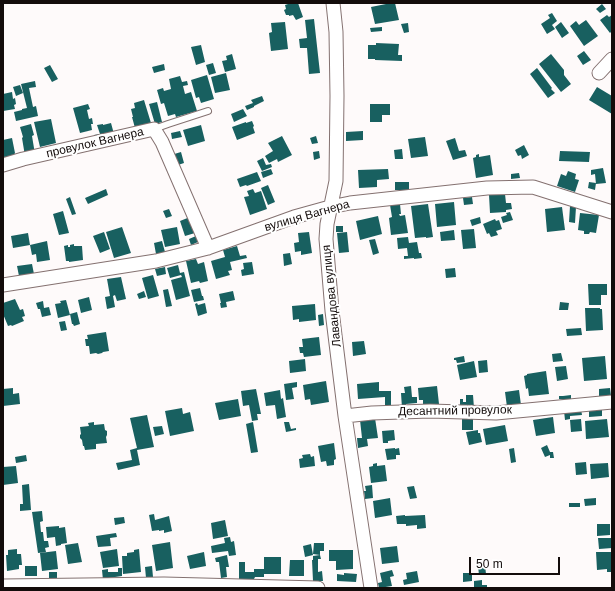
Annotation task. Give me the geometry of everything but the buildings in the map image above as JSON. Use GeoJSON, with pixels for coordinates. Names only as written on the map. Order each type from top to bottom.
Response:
{"type":"FeatureCollection","features":[{"type":"Feature","properties":{"kind":"street","name":"Лавандова вулиця"},"geometry":{"type":"LineString","coordinates":[[333,3],[336,32],[338,96],[336,181],[327,224],[326,239],[332,311],[345,416],[371,588]]}},
{"type":"Feature","properties":{"kind":"street"},"geometry":{"type":"LineString","coordinates":[[599,73],[612,59]]}},
{"type":"Feature","properties":{"kind":"street","name":"провулок Вагнера"},"geometry":{"type":"LineString","coordinates":[[3,165],[154,129],[162,142],[208,248]]}},
{"type":"Feature","properties":{"kind":"street","name":"вулиця Вагнера"},"geometry":{"type":"LineString","coordinates":[[3,285],[156,261],[208,248],[294,217],[350,202],[488,188],[533,187],[612,212]]}},
{"type":"Feature","properties":{"kind":"street","name":"Десантний провулок"},"geometry":{"type":"LineString","coordinates":[[345,416],[372,413],[430,411],[496,412],[612,402]]}},
{"type":"Feature","properties":{"kind":"street"},"geometry":{"type":"LineString","coordinates":[[3,586],[164,584],[318,588]]}},
{"type":"Feature","properties":{"kind":"lane"},"geometry":{"type":"LineString","coordinates":[[154,129],[208,111]]}}]}
